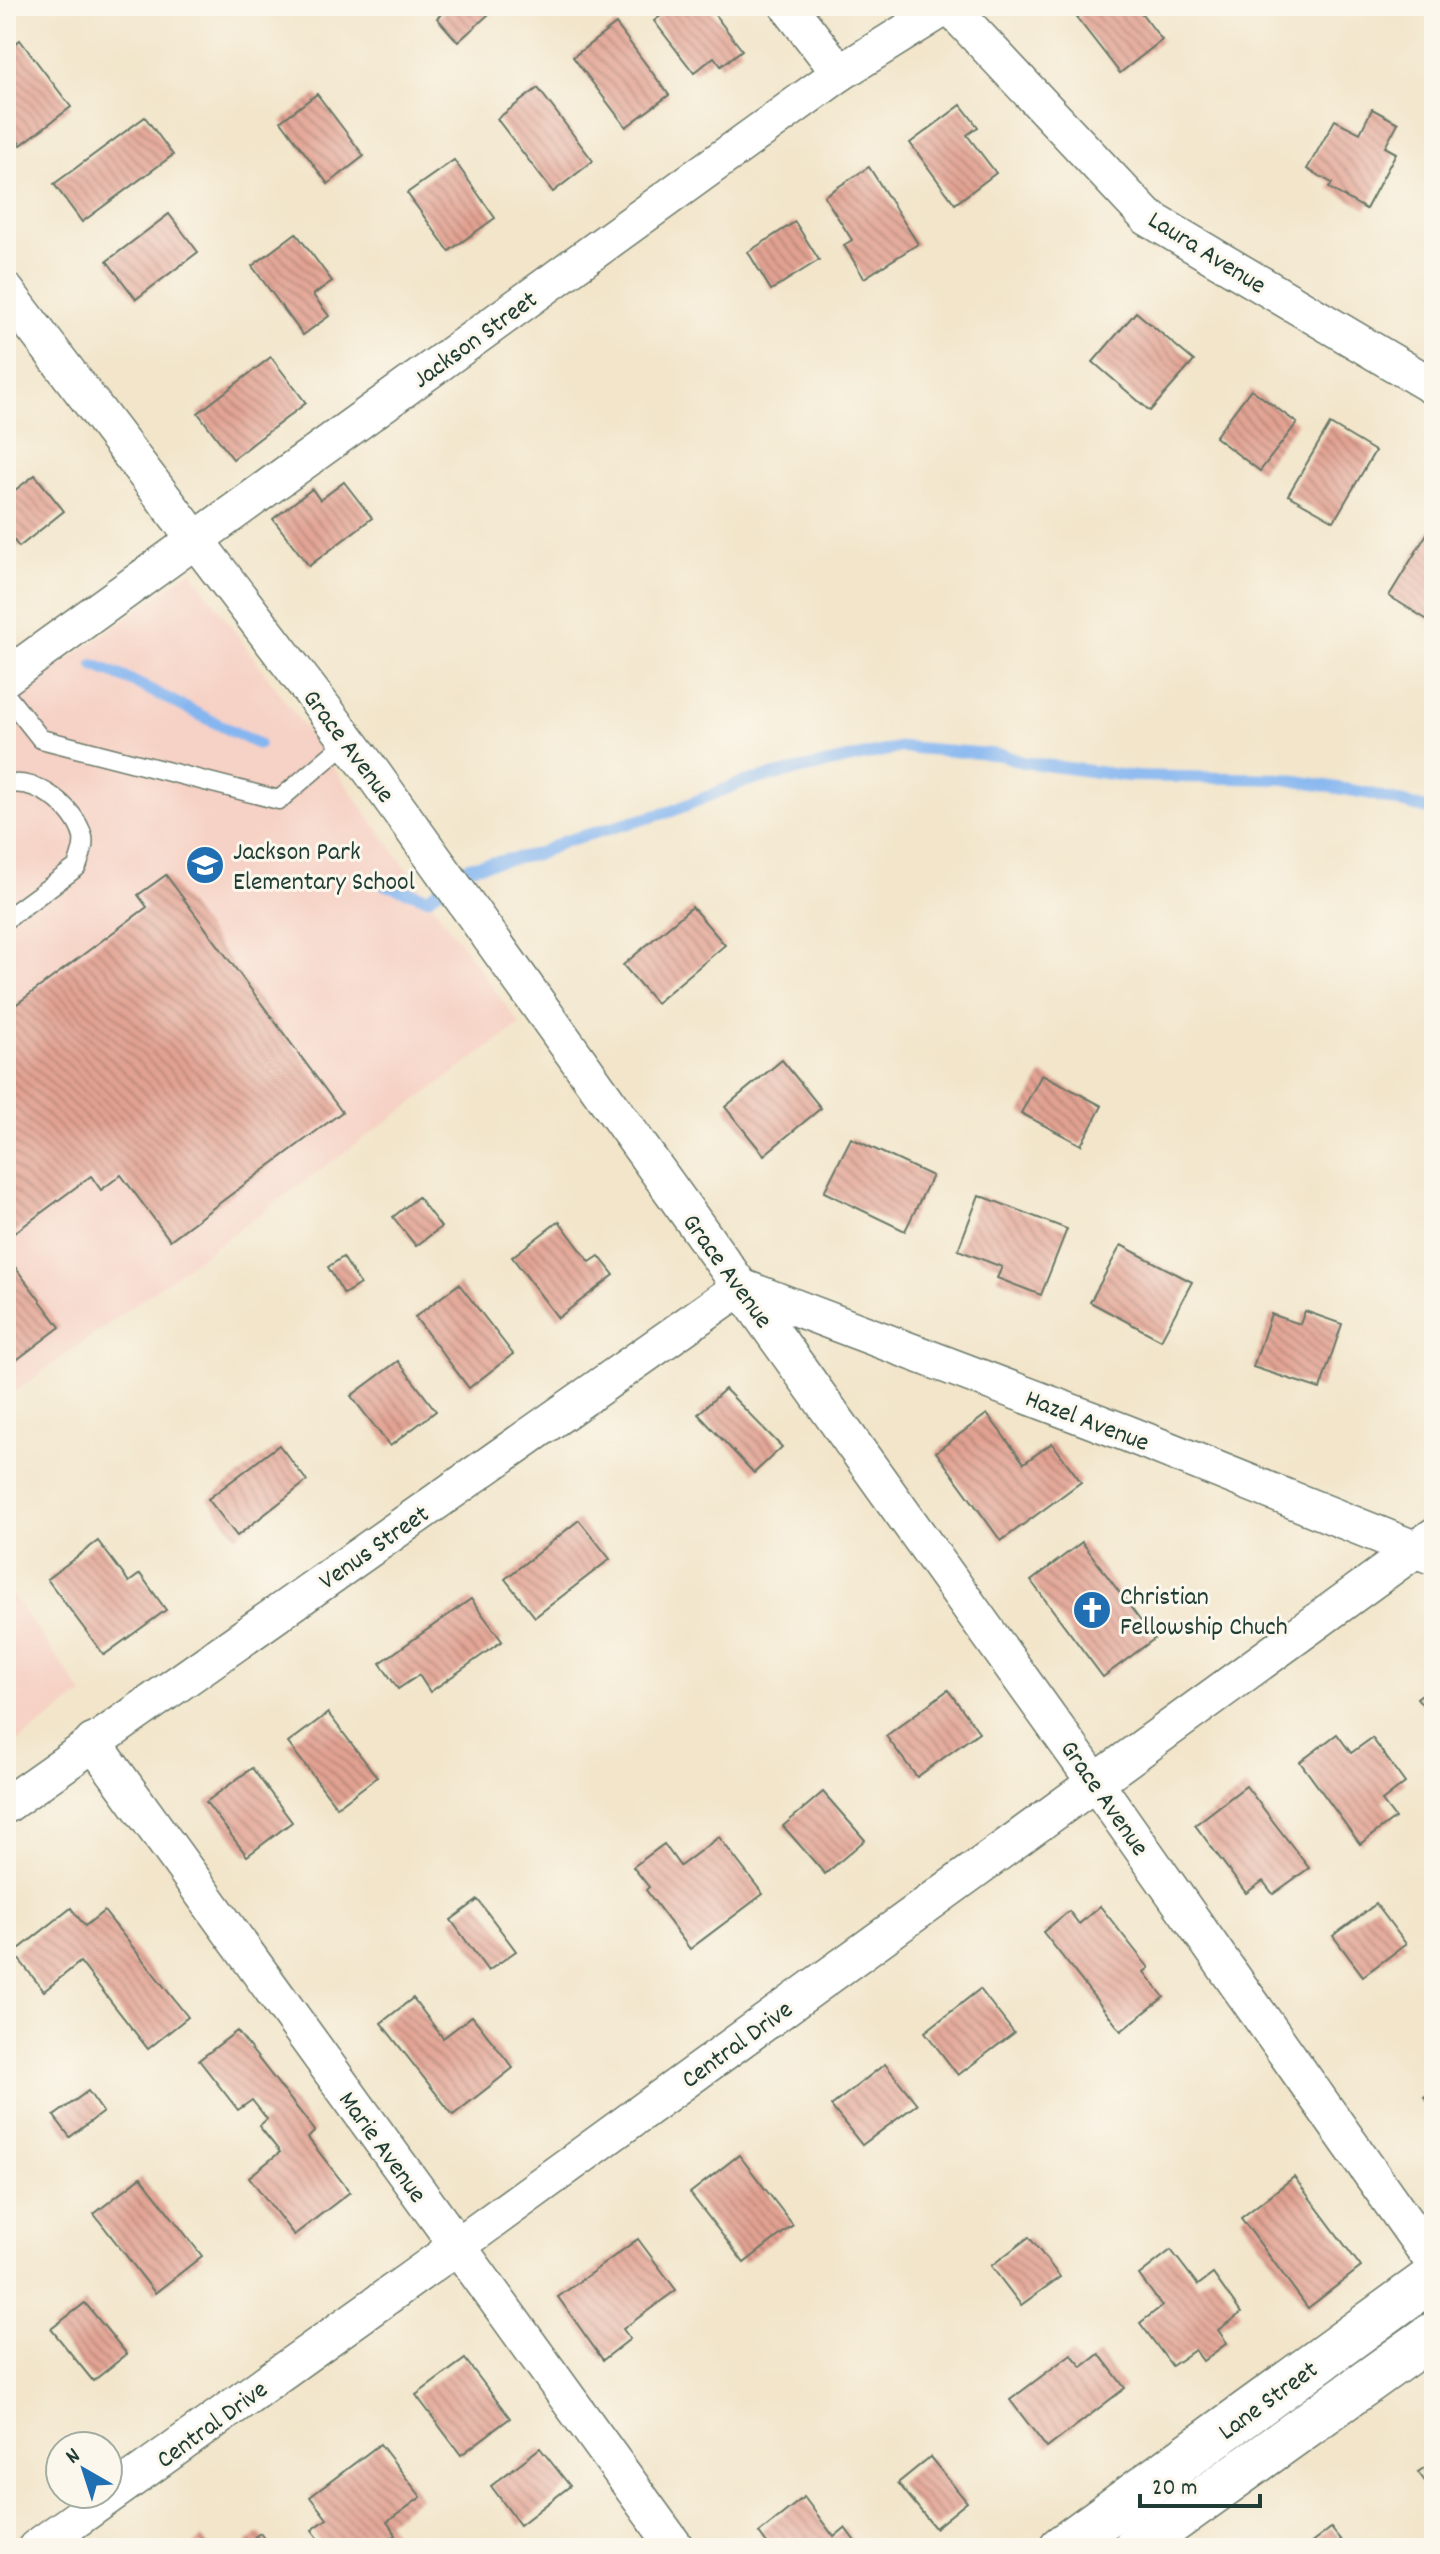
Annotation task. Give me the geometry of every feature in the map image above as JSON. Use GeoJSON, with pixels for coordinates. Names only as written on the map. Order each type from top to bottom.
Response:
{"type":"FeatureCollection","features":[{"type":"Feature","properties":{"kind":"main road","name":"Lane Street"},"geometry":{"type":"LineString","coordinates":[[1061,2548],[1434,2277]]}},
{"type":"Feature","properties":{"kind":"main road","name":"Lane Street"},"geometry":{"type":"LineString","coordinates":[[1135,2548],[1434,2334]]}},
{"type":"Feature","properties":{"kind":"street"},"geometry":{"type":"LineString","coordinates":[[788,6],[840,73]]}},
{"type":"Feature","properties":{"kind":"street","name":"Jackson Street"},"geometry":{"type":"LineString","coordinates":[[6,677],[840,73],[948,6]]}},
{"type":"Feature","properties":{"kind":"street","name":"Laura Avenue"},"geometry":{"type":"LineString","coordinates":[[948,6],[1147,217],[1434,387]]}},
{"type":"Feature","properties":{"kind":"street","name":"Grace Avenue"},"geometry":{"type":"LineString","coordinates":[[6,291],[348,741],[466,903],[1095,1782],[1434,2263]]}},
{"type":"Feature","properties":{"kind":"street","name":"Hazel Avenue"},"geometry":{"type":"LineString","coordinates":[[741,1287],[1428,1547]]}},
{"type":"Feature","properties":{"kind":"street","name":"Venus Street"},"geometry":{"type":"LineString","coordinates":[[6,1805],[741,1287]]}},
{"type":"Feature","properties":{"kind":"street","name":"Central Drive"},"geometry":{"type":"LineString","coordinates":[[36,2548],[1095,1782],[1428,1547]]}},
{"type":"Feature","properties":{"kind":"street","name":"Marie Avenue"},"geometry":{"type":"LineString","coordinates":[[93,1742],[676,2548]]}},
{"type":"Feature","properties":{"kind":"lane"},"geometry":{"type":"LineString","coordinates":[[6,695],[41,739],[279,800],[348,741]]}},
{"type":"Feature","properties":{"kind":"lane"},"geometry":{"type":"LineString","coordinates":[[6,785],[33,785],[54,799],[76,819],[84,840],[77,867],[6,919]]}},
{"type":"Feature","properties":{"kind":"shaded area","name":"Jackson Park Elementary School"},"geometry":{"type":"Polygon","coordinates":[[[191,571],[520,1025],[6,1398],[6,704],[191,571]]]}},
{"type":"Feature","properties":{"kind":"shaded area"},"geometry":{"type":"Polygon","coordinates":[[[6,1587],[83,1694],[6,1750],[6,1587]]]}},
{"type":"Feature","properties":{"kind":"building"},"geometry":{"type":"Polygon","coordinates":[[[450,6],[481,6],[489,14],[458,42],[437,18],[450,6]]]}},
{"type":"Feature","properties":{"kind":"building"},"geometry":{"type":"Polygon","coordinates":[[[674,6],[708,6],[742,50],[721,66],[714,57],[694,73],[654,21],[674,6]]]}},
{"type":"Feature","properties":{"kind":"building"},"geometry":{"type":"Polygon","coordinates":[[[1093,6],[1136,6],[1162,40],[1120,73],[1077,18],[1093,6]]]}},
{"type":"Feature","properties":{"kind":"building"},"geometry":{"type":"Polygon","coordinates":[[[616,24],[669,95],[626,127],[573,57],[616,24]]]}},
{"type":"Feature","properties":{"kind":"building"},"geometry":{"type":"Polygon","coordinates":[[[20,40],[71,107],[21,145],[6,125],[6,51],[20,40]]]}},
{"type":"Feature","properties":{"kind":"building"},"geometry":{"type":"Polygon","coordinates":[[[538,88],[593,161],[553,192],[497,119],[538,88]]]}},
{"type":"Feature","properties":{"kind":"building"},"geometry":{"type":"Polygon","coordinates":[[[317,94],[364,156],[328,184],[281,121],[317,94]]]}},
{"type":"Feature","properties":{"kind":"building"},"geometry":{"type":"Polygon","coordinates":[[[961,105],[978,127],[967,135],[996,173],[955,204],[910,143],[961,105]]]}},
{"type":"Feature","properties":{"kind":"building"},"geometry":{"type":"Polygon","coordinates":[[[1372,109],[1398,123],[1385,147],[1396,153],[1366,209],[1329,188],[1332,183],[1307,169],[1335,120],[1360,133],[1372,109]]]}},
{"type":"Feature","properties":{"kind":"building"},"geometry":{"type":"Polygon","coordinates":[[[145,117],[173,155],[82,222],[54,184],[145,117]]]}},
{"type":"Feature","properties":{"kind":"building"},"geometry":{"type":"Polygon","coordinates":[[[454,160],[495,218],[449,251],[407,193],[454,160]]]}},
{"type":"Feature","properties":{"kind":"building"},"geometry":{"type":"Polygon","coordinates":[[[869,167],[918,244],[864,278],[844,245],[852,240],[824,196],[869,167]]]}},
{"type":"Feature","properties":{"kind":"building"},"geometry":{"type":"Polygon","coordinates":[[[169,214],[198,252],[136,299],[107,261],[169,214]]]}},
{"type":"Feature","properties":{"kind":"building"},"geometry":{"type":"Polygon","coordinates":[[[795,222],[819,260],[771,290],[748,252],[795,222]]]}},
{"type":"Feature","properties":{"kind":"building"},"geometry":{"type":"Polygon","coordinates":[[[296,233],[332,281],[313,295],[329,316],[303,335],[252,266],[296,233]]]}},
{"type":"Feature","properties":{"kind":"building"},"geometry":{"type":"Polygon","coordinates":[[[1136,312],[1194,361],[1150,411],[1093,362],[1136,312]]]}},
{"type":"Feature","properties":{"kind":"building"},"geometry":{"type":"Polygon","coordinates":[[[271,357],[306,403],[233,459],[198,413],[271,357]]]}},
{"type":"Feature","properties":{"kind":"building"},"geometry":{"type":"Polygon","coordinates":[[[1251,389],[1297,423],[1260,471],[1215,437],[1251,389]]]}},
{"type":"Feature","properties":{"kind":"building"},"geometry":{"type":"Polygon","coordinates":[[[6,395],[14,404],[6,411],[6,395]]]}},
{"type":"Feature","properties":{"kind":"building"},"geometry":{"type":"Polygon","coordinates":[[[1330,424],[1375,451],[1334,521],[1288,495],[1330,424]]]}},
{"type":"Feature","properties":{"kind":"building"},"geometry":{"type":"Polygon","coordinates":[[[35,475],[64,511],[19,547],[6,530],[6,497],[35,475]]]}},
{"type":"Feature","properties":{"kind":"building"},"geometry":{"type":"Polygon","coordinates":[[[344,482],[372,518],[309,566],[273,519],[312,489],[320,500],[344,482]]]}},
{"type":"Feature","properties":{"kind":"building"},"geometry":{"type":"Polygon","coordinates":[[[1434,522],[1434,624],[1389,596],[1434,522]]]}},
{"type":"Feature","properties":{"kind":"building"},"geometry":{"type":"Polygon","coordinates":[[[166,875],[342,1112],[170,1240],[121,1175],[101,1190],[91,1176],[6,1239],[6,1028],[12,1024],[6,1012],[147,907],[138,895],[166,875]]]}},
{"type":"Feature","properties":{"kind":"building"},"geometry":{"type":"Polygon","coordinates":[[[692,907],[725,945],[656,1003],[623,965],[692,907]]]}},
{"type":"Feature","properties":{"kind":"building"},"geometry":{"type":"Polygon","coordinates":[[[782,1060],[821,1108],[764,1155],[725,1107],[782,1060]]]}},
{"type":"Feature","properties":{"kind":"building"},"geometry":{"type":"Polygon","coordinates":[[[1042,1074],[1102,1106],[1081,1145],[1021,1113],[1042,1074]]]}},
{"type":"Feature","properties":{"kind":"building"},"geometry":{"type":"Polygon","coordinates":[[[851,1138],[932,1176],[905,1231],[824,1192],[851,1138]]]}},
{"type":"Feature","properties":{"kind":"building"},"geometry":{"type":"Polygon","coordinates":[[[979,1195],[1067,1229],[1041,1295],[997,1278],[1002,1267],[958,1250],[979,1195]]]}},
{"type":"Feature","properties":{"kind":"building"},"geometry":{"type":"Polygon","coordinates":[[[418,1197],[441,1227],[416,1246],[393,1217],[418,1197]]]}},
{"type":"Feature","properties":{"kind":"building"},"geometry":{"type":"Polygon","coordinates":[[[559,1221],[590,1262],[599,1256],[614,1275],[558,1318],[512,1257],[559,1221]]]}},
{"type":"Feature","properties":{"kind":"building"},"geometry":{"type":"Polygon","coordinates":[[[1121,1245],[1192,1282],[1161,1340],[1090,1302],[1121,1245]]]}},
{"type":"Feature","properties":{"kind":"building"},"geometry":{"type":"Polygon","coordinates":[[[6,1255],[60,1327],[6,1368],[6,1255]]]}},
{"type":"Feature","properties":{"kind":"building"},"geometry":{"type":"Polygon","coordinates":[[[343,1257],[360,1284],[344,1294],[328,1267],[343,1257]]]}},
{"type":"Feature","properties":{"kind":"building"},"geometry":{"type":"Polygon","coordinates":[[[459,1284],[513,1354],[469,1388],[415,1317],[459,1284]]]}},
{"type":"Feature","properties":{"kind":"building"},"geometry":{"type":"Polygon","coordinates":[[[1305,1311],[1342,1324],[1320,1389],[1253,1367],[1271,1314],[1300,1324],[1305,1311]]]}},
{"type":"Feature","properties":{"kind":"building"},"geometry":{"type":"Polygon","coordinates":[[[398,1361],[436,1411],[390,1446],[351,1396],[398,1361]]]}},
{"type":"Feature","properties":{"kind":"building"},"geometry":{"type":"Polygon","coordinates":[[[725,1389],[782,1447],[754,1473],[698,1414],[725,1389]]]}},
{"type":"Feature","properties":{"kind":"building"},"geometry":{"type":"Polygon","coordinates":[[[987,1414],[1024,1463],[1052,1443],[1081,1482],[1001,1541],[936,1452],[987,1414]]]}},
{"type":"Feature","properties":{"kind":"building"},"geometry":{"type":"Polygon","coordinates":[[[279,1445],[307,1481],[237,1536],[208,1499],[279,1445]]]}},
{"type":"Feature","properties":{"kind":"building"},"geometry":{"type":"Polygon","coordinates":[[[579,1520],[610,1559],[535,1617],[505,1579],[579,1520]]]}},
{"type":"Feature","properties":{"kind":"building"},"geometry":{"type":"Polygon","coordinates":[[[98,1541],[129,1582],[140,1574],[166,1610],[104,1655],[47,1579],[98,1541]]]}},
{"type":"Feature","properties":{"kind":"building","name":"Christian Fellowship Chuch"},"geometry":{"type":"Polygon","coordinates":[[[1082,1542],[1154,1639],[1103,1677],[1031,1581],[1082,1542]]]}},
{"type":"Feature","properties":{"kind":"building"},"geometry":{"type":"Polygon","coordinates":[[[471,1599],[502,1641],[430,1692],[419,1675],[398,1689],[380,1663],[471,1599]]]}},
{"type":"Feature","properties":{"kind":"building"},"geometry":{"type":"Polygon","coordinates":[[[1434,1685],[1434,1719],[1417,1698],[1434,1685]]]}},
{"type":"Feature","properties":{"kind":"building"},"geometry":{"type":"Polygon","coordinates":[[[948,1690],[979,1732],[917,1777],[886,1736],[948,1690]]]}},
{"type":"Feature","properties":{"kind":"building"},"geometry":{"type":"Polygon","coordinates":[[[328,1713],[377,1777],[337,1807],[288,1743],[328,1713]]]}},
{"type":"Feature","properties":{"kind":"building"},"geometry":{"type":"Polygon","coordinates":[[[1337,1734],[1351,1753],[1372,1738],[1405,1783],[1382,1801],[1395,1818],[1360,1844],[1300,1762],[1337,1734]]]}},
{"type":"Feature","properties":{"kind":"building"},"geometry":{"type":"Polygon","coordinates":[[[252,1768],[292,1822],[247,1856],[206,1802],[252,1768]]]}},
{"type":"Feature","properties":{"kind":"building"},"geometry":{"type":"Polygon","coordinates":[[[1246,1786],[1309,1868],[1273,1894],[1263,1881],[1246,1893],[1195,1825],[1246,1786]]]}},
{"type":"Feature","properties":{"kind":"building"},"geometry":{"type":"Polygon","coordinates":[[[823,1792],[865,1840],[825,1874],[783,1826],[823,1792]]]}},
{"type":"Feature","properties":{"kind":"building"},"geometry":{"type":"Polygon","coordinates":[[[719,1837],[763,1894],[690,1949],[646,1890],[649,1887],[633,1867],[664,1844],[680,1866],[719,1837]]]}},
{"type":"Feature","properties":{"kind":"building"},"geometry":{"type":"Polygon","coordinates":[[[478,1900],[516,1951],[488,1971],[451,1920],[478,1900]]]}},
{"type":"Feature","properties":{"kind":"building"},"geometry":{"type":"Polygon","coordinates":[[[1376,1904],[1406,1944],[1363,1976],[1333,1936],[1376,1904]]]}},
{"type":"Feature","properties":{"kind":"building"},"geometry":{"type":"Polygon","coordinates":[[[1100,1906],[1149,1968],[1144,1972],[1164,1997],[1121,2031],[1043,1932],[1069,1911],[1079,1924],[1100,1906]]]}},
{"type":"Feature","properties":{"kind":"building"},"geometry":{"type":"Polygon","coordinates":[[[71,1908],[85,1926],[104,1911],[188,2017],[148,2049],[80,1962],[44,1991],[14,1953],[71,1908]]]}},
{"type":"Feature","properties":{"kind":"building"},"geometry":{"type":"Polygon","coordinates":[[[980,1989],[1014,2033],[958,2075],[925,2032],[980,1989]]]}},
{"type":"Feature","properties":{"kind":"building"},"geometry":{"type":"Polygon","coordinates":[[[413,1998],[443,2038],[472,2016],[513,2068],[453,2115],[381,2023],[413,1998]]]}},
{"type":"Feature","properties":{"kind":"building"},"geometry":{"type":"Polygon","coordinates":[[[237,2031],[315,2131],[308,2138],[350,2192],[294,2235],[249,2177],[280,2152],[259,2126],[267,2119],[252,2100],[238,2110],[199,2060],[237,2031]]]}},
{"type":"Feature","properties":{"kind":"building"},"geometry":{"type":"Polygon","coordinates":[[[885,2064],[917,2104],[862,2145],[831,2106],[885,2064]]]}},
{"type":"Feature","properties":{"kind":"building"},"geometry":{"type":"Polygon","coordinates":[[[1434,2089],[1434,2109],[1424,2097],[1434,2089]]]}},
{"type":"Feature","properties":{"kind":"building"},"geometry":{"type":"Polygon","coordinates":[[[88,2091],[103,2112],[70,2137],[54,2116],[88,2091]]]}},
{"type":"Feature","properties":{"kind":"building"},"geometry":{"type":"Polygon","coordinates":[[[739,2155],[793,2225],[744,2263],[690,2193],[739,2155]]]}},
{"type":"Feature","properties":{"kind":"building"},"geometry":{"type":"Polygon","coordinates":[[[141,2177],[202,2256],[155,2293],[94,2214],[141,2177]]]}},
{"type":"Feature","properties":{"kind":"building"},"geometry":{"type":"Polygon","coordinates":[[[1294,2177],[1361,2267],[1308,2308],[1241,2218],[1294,2177]]]}},
{"type":"Feature","properties":{"kind":"building"},"geometry":{"type":"Polygon","coordinates":[[[1029,2237],[1060,2277],[1021,2305],[991,2266],[1029,2237]]]}},
{"type":"Feature","properties":{"kind":"building"},"geometry":{"type":"Polygon","coordinates":[[[638,2239],[676,2290],[623,2329],[630,2339],[603,2360],[558,2297],[638,2239]]]}},
{"type":"Feature","properties":{"kind":"building"},"geometry":{"type":"Polygon","coordinates":[[[1171,2250],[1198,2285],[1213,2274],[1241,2313],[1218,2330],[1227,2343],[1203,2361],[1195,2350],[1172,2366],[1140,2323],[1162,2306],[1139,2275],[1171,2250]]]}},
{"type":"Feature","properties":{"kind":"building"},"geometry":{"type":"Polygon","coordinates":[[[85,2303],[127,2354],[93,2381],[51,2329],[85,2303]]]}},
{"type":"Feature","properties":{"kind":"building"},"geometry":{"type":"Polygon","coordinates":[[[1071,2354],[1082,2367],[1099,2354],[1125,2388],[1047,2448],[1010,2400],[1071,2354]]]}},
{"type":"Feature","properties":{"kind":"building"},"geometry":{"type":"Polygon","coordinates":[[[465,2359],[510,2418],[461,2455],[416,2395],[465,2359]]]}},
{"type":"Feature","properties":{"kind":"building"},"geometry":{"type":"Polygon","coordinates":[[[380,2444],[421,2497],[387,2522],[396,2535],[379,2548],[326,2548],[312,2530],[327,2519],[310,2497],[380,2444]]]}},
{"type":"Feature","properties":{"kind":"building"},"geometry":{"type":"Polygon","coordinates":[[[540,2448],[570,2486],[520,2525],[491,2486],[540,2448]]]}},
{"type":"Feature","properties":{"kind":"building"},"geometry":{"type":"Polygon","coordinates":[[[930,2457],[967,2502],[935,2528],[898,2483],[930,2457]]]}},
{"type":"Feature","properties":{"kind":"building"},"geometry":{"type":"Polygon","coordinates":[[[1434,2461],[1434,2493],[1418,2472],[1434,2461]]]}},
{"type":"Feature","properties":{"kind":"building"},"geometry":{"type":"Polygon","coordinates":[[[804,2497],[834,2537],[845,2528],[860,2548],[770,2548],[759,2533],[804,2497]]]}},
{"type":"Feature","properties":{"kind":"building"},"geometry":{"type":"Polygon","coordinates":[[[1331,2528],[1347,2548],[1305,2548],[1331,2528]]]}},
{"type":"Feature","properties":{"kind":"building"},"geometry":{"type":"Polygon","coordinates":[[[260,2533],[271,2548],[240,2548],[260,2533]]]}},
{"type":"Feature","properties":{"kind":"building"},"geometry":{"type":"Polygon","coordinates":[[[202,2538],[210,2548],[189,2548],[202,2538]]]}},
{"type":"Feature","properties":{"kind":"waterway"},"geometry":{"type":"LineString","coordinates":[[94,665],[258,744]]}},
{"type":"Feature","properties":{"kind":"waterway"},"geometry":{"type":"LineString","coordinates":[[384,884],[428,898],[469,867],[538,854],[565,841],[672,811],[743,782],[902,747],[1003,755],[1022,762],[1127,776],[1285,779],[1367,793],[1434,811]]}},
{"type":"Feature","properties":{"kind":"place","name":"Jackson Park Elementary School"},"geometry":{"type":"Point","coordinates":[205,865]}},
{"type":"Feature","properties":{"kind":"place","name":"Christian Fellowship Chuch"},"geometry":{"type":"Point","coordinates":[1092,1610]}}]}
